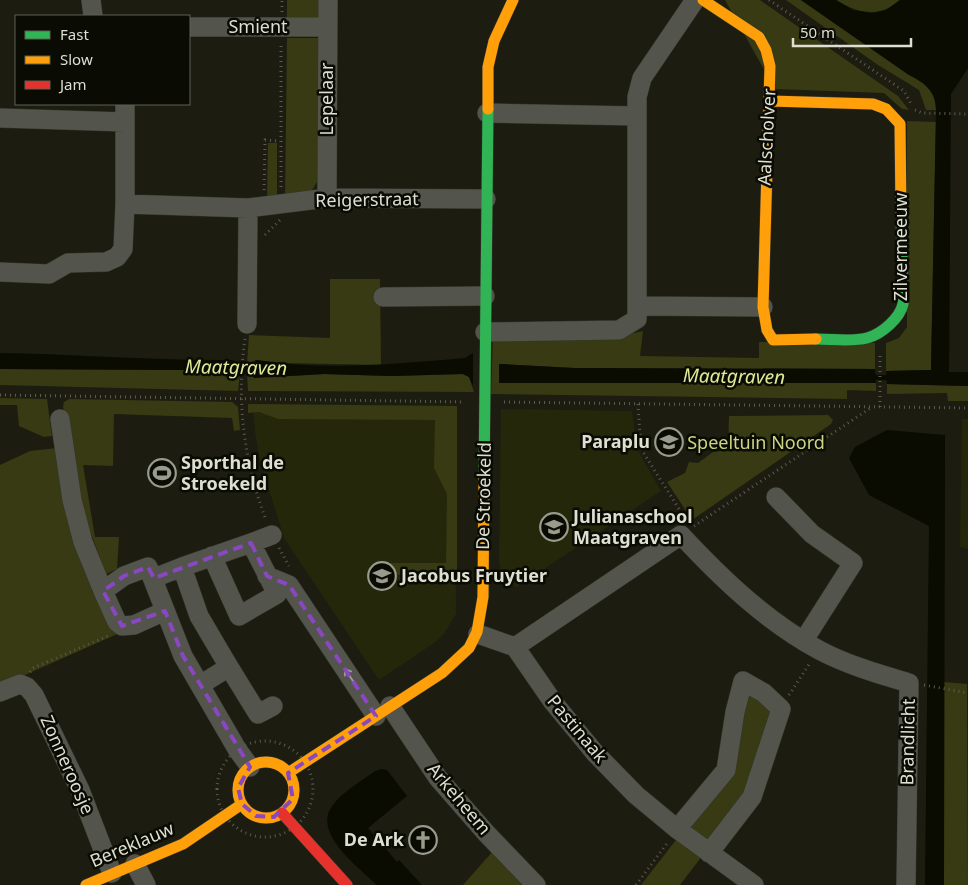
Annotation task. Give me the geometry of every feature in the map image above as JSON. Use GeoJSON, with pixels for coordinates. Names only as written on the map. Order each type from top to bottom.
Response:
{"type":"FeatureCollection","features":[{"type":"Feature","properties":{"kind":"street"},"geometry":{"type":"LineString","coordinates":[[91,0],[93,15]]}},
{"type":"Feature","properties":{"kind":"street","name":"Lepelaar"},"geometry":{"type":"LineString","coordinates":[[327,198],[328,0]]}},
{"type":"Feature","properties":{"kind":"street"},"geometry":{"type":"LineString","coordinates":[[485,332],[620,330],[636,319],[638,306],[637,97],[642,78],[695,0]]}},
{"type":"Feature","properties":{"kind":"street","name":"Aalscholver"},"geometry":{"type":"LineString","coordinates":[[703,0],[759,36],[766,50],[770,66],[770,100],[765,179],[763,308]]}},
{"type":"Feature","properties":{"kind":"street","name":"De Stroekeld"},"geometry":{"type":"LineString","coordinates":[[288,773],[462,658],[478,634],[483,597],[486,113],[488,67],[494,40],[508,2]]}},
{"type":"Feature","properties":{"kind":"street","name":"Smient"},"geometry":{"type":"LineString","coordinates":[[190,27],[282,26],[327,28]]}},
{"type":"Feature","properties":{"kind":"street"},"geometry":{"type":"LineString","coordinates":[[770,100],[873,104],[886,109],[900,124]]}},
{"type":"Feature","properties":{"kind":"street"},"geometry":{"type":"LineString","coordinates":[[0,118],[125,113],[125,204],[122,248],[117,257],[106,262],[68,263],[49,274],[0,272]]}},
{"type":"Feature","properties":{"kind":"street"},"geometry":{"type":"LineString","coordinates":[[486,113],[636,116]]}},
{"type":"Feature","properties":{"kind":"street","name":"Zilvermeeuw"},"geometry":{"type":"LineString","coordinates":[[763,308],[766,330],[773,340],[868,338],[887,327],[901,313],[903,304],[900,124]]}},
{"type":"Feature","properties":{"kind":"street","name":"Reigerstraat"},"geometry":{"type":"LineString","coordinates":[[125,204],[256,207],[327,198],[486,199]]}},
{"type":"Feature","properties":{"kind":"street"},"geometry":{"type":"LineString","coordinates":[[247,324],[256,207]]}},
{"type":"Feature","properties":{"kind":"street"},"geometry":{"type":"LineString","coordinates":[[383,297],[485,296]]}},
{"type":"Feature","properties":{"kind":"street"},"geometry":{"type":"LineString","coordinates":[[638,306],[763,308]]}},
{"type":"Feature","properties":{"kind":"street"},"geometry":{"type":"LineString","coordinates":[[60,420],[72,500],[83,542],[117,622],[122,626],[128,627],[165,611]]}},
{"type":"Feature","properties":{"kind":"street"},"geometry":{"type":"LineString","coordinates":[[776,497],[812,534],[853,563],[811,645]]}},
{"type":"Feature","properties":{"kind":"street"},"geometry":{"type":"LineString","coordinates":[[154,578],[272,535]]}},
{"type":"Feature","properties":{"kind":"street","name":"Brandlicht"},"geometry":{"type":"LineString","coordinates":[[515,647],[681,535],[724,581],[776,623],[811,645],[861,669],[909,683],[906,885]]}},
{"type":"Feature","properties":{"kind":"street"},"geometry":{"type":"LineString","coordinates":[[212,556],[239,616],[276,594],[250,543]]}},
{"type":"Feature","properties":{"kind":"street"},"geometry":{"type":"LineString","coordinates":[[103,591],[124,576],[148,567],[154,578],[183,656],[237,749],[250,767]]}},
{"type":"Feature","properties":{"kind":"street"},"geometry":{"type":"LineString","coordinates":[[182,567],[199,616],[258,714],[274,706]]}},
{"type":"Feature","properties":{"kind":"street","name":"Arkeheem"},"geometry":{"type":"LineString","coordinates":[[267,576],[289,585],[383,711],[438,778],[486,833],[536,885]]}},
{"type":"Feature","properties":{"kind":"street"},"geometry":{"type":"LineString","coordinates":[[478,634],[515,647]]}},
{"type":"Feature","properties":{"kind":"street","name":"Pastinaak"},"geometry":{"type":"LineString","coordinates":[[515,647],[554,702],[595,753],[636,796],[677,829],[754,885]]}},
{"type":"Feature","properties":{"kind":"street"},"geometry":{"type":"LineString","coordinates":[[200,685],[228,667]]}},
{"type":"Feature","properties":{"kind":"street"},"geometry":{"type":"LineString","coordinates":[[677,829],[726,770],[735,712],[743,681],[764,693],[781,708],[752,797],[709,853]]}},
{"type":"Feature","properties":{"kind":"street"},"geometry":{"type":"LineString","coordinates":[[0,692],[20,684]]}},
{"type":"Feature","properties":{"kind":"street","name":"Zonneroosje"},"geometry":{"type":"LineString","coordinates":[[20,684],[27,687],[34,695],[54,733],[80,790],[112,873]]}},
{"type":"Feature","properties":{"kind":"street"},"geometry":{"type":"LineString","coordinates":[[258,763],[274,763],[288,773],[294,790],[293,799],[282,813],[264,818],[248,811],[242,804],[238,788],[244,773],[250,767],[258,763]]}},
{"type":"Feature","properties":{"kind":"street","name":"Bereklauw"},"geometry":{"type":"LineString","coordinates":[[86,885],[135,864],[161,856],[183,844],[242,804]]}},
{"type":"Feature","properties":{"kind":"street"},"geometry":{"type":"LineString","coordinates":[[282,813],[347,885]]}},
{"type":"Feature","properties":{"kind":"street"},"geometry":{"type":"LineString","coordinates":[[135,864],[146,885]]}},
{"type":"Feature","properties":{"kind":"path"},"geometry":{"type":"LineString","coordinates":[[256,207],[266,140],[280,141],[282,0]]}},
{"type":"Feature","properties":{"kind":"path"},"geometry":{"type":"LineString","coordinates":[[769,0],[904,90],[912,108],[900,124]]}},
{"type":"Feature","properties":{"kind":"path"},"geometry":{"type":"LineString","coordinates":[[925,113],[968,114]]}},
{"type":"Feature","properties":{"kind":"path"},"geometry":{"type":"LineString","coordinates":[[243,352],[242,398],[248,456],[256,494],[272,535],[290,568]]}},
{"type":"Feature","properties":{"kind":"path"},"geometry":{"type":"LineString","coordinates":[[880,359],[880,407]]}},
{"type":"Feature","properties":{"kind":"path"},"geometry":{"type":"LineString","coordinates":[[0,395],[968,408]]}},
{"type":"Feature","properties":{"kind":"path"},"geometry":{"type":"LineString","coordinates":[[638,404],[641,449],[691,528],[873,407]]}},
{"type":"Feature","properties":{"kind":"path"},"geometry":{"type":"LineString","coordinates":[[20,684],[33,668],[108,635],[117,622]]}},
{"type":"Feature","properties":{"kind":"path"},"geometry":{"type":"LineString","coordinates":[[781,708],[811,645]]}},
{"type":"Feature","properties":{"kind":"path"},"geometry":{"type":"LineString","coordinates":[[921,684],[968,693]]}},
{"type":"Feature","properties":{"kind":"path"},"geometry":{"type":"LineString","coordinates":[[266,740],[282,743],[295,750],[306,762],[312,775],[312,797],[304,817],[294,828],[276,836],[257,836],[244,832],[233,825],[224,815],[218,802],[218,780],[226,759],[237,749],[251,742],[266,740]]}},
{"type":"Feature","properties":{"kind":"path"},"geometry":{"type":"LineString","coordinates":[[636,885],[677,829]]}},
{"type":"Feature","properties":{"kind":"highlighted area"},"geometry":{"type":"Polygon","coordinates":[[[251,543],[267,576],[289,585],[376,716],[288,773],[293,799],[274,817],[256,816],[242,804],[238,788],[250,767],[183,656],[165,611],[122,626],[103,591],[124,576],[148,567],[154,578],[251,543]]]}},
{"type":"Feature","properties":{"kind":"shaded area","name":"Jacobus Fruytier"},"geometry":{"type":"Polygon","coordinates":[[[253,406],[455,407],[456,614],[444,634],[434,643],[379,680],[284,538],[260,461],[253,406]]]}},
{"type":"Feature","properties":{"kind":"shaded area","name":"Julianaschool Maatgraven"},"geometry":{"type":"Polygon","coordinates":[[[501,409],[632,411],[637,449],[661,491],[517,587],[503,581],[499,563],[501,409]]]}},
{"type":"Feature","properties":{"kind":"shaded area"},"geometry":{"type":"Polygon","coordinates":[[[962,419],[968,419],[968,549],[960,547],[962,419]]]}},
{"type":"Feature","properties":{"kind":"green space"},"geometry":{"type":"Polygon","coordinates":[[[287,0],[321,0],[320,21],[287,21],[287,0]]]}},
{"type":"Feature","properties":{"kind":"green space"},"geometry":{"type":"Polygon","coordinates":[[[725,0],[760,0],[898,96],[909,110],[902,109],[884,93],[775,89],[725,0]]]}},
{"type":"Feature","properties":{"kind":"green space"},"geometry":{"type":"Polygon","coordinates":[[[786,0],[801,0],[920,81],[932,93],[936,110],[926,110],[919,90],[878,65],[786,0]]]}},
{"type":"Feature","properties":{"kind":"green space"},"geometry":{"type":"Polygon","coordinates":[[[836,0],[900,0],[884,10],[868,12],[852,8],[836,0]]]}},
{"type":"Feature","properties":{"kind":"green space"},"geometry":{"type":"Polygon","coordinates":[[[287,38],[320,38],[320,177],[311,192],[285,197],[287,38]]]}},
{"type":"Feature","properties":{"kind":"green space"},"geometry":{"type":"Polygon","coordinates":[[[907,121],[936,122],[931,370],[886,371],[886,343],[899,338],[907,327],[907,121]]]}},
{"type":"Feature","properties":{"kind":"green space"},"geometry":{"type":"Polygon","coordinates":[[[268,143],[277,143],[277,199],[267,200],[268,143]]]}},
{"type":"Feature","properties":{"kind":"green space"},"geometry":{"type":"Polygon","coordinates":[[[330,279],[380,279],[381,365],[281,363],[255,360],[251,364],[247,363],[249,335],[330,338],[330,279]]]}},
{"type":"Feature","properties":{"kind":"green space"},"geometry":{"type":"Polygon","coordinates":[[[643,331],[640,356],[759,358],[759,342],[875,343],[875,369],[574,368],[499,364],[499,382],[876,383],[876,391],[847,390],[847,399],[491,394],[493,333],[621,336],[643,331]]]}},
{"type":"Feature","properties":{"kind":"green space"},"geometry":{"type":"Polygon","coordinates":[[[0,369],[185,370],[231,376],[240,373],[238,391],[0,385],[0,369]]]}},
{"type":"Feature","properties":{"kind":"green space"},"geometry":{"type":"Polygon","coordinates":[[[247,373],[291,376],[324,374],[391,376],[463,374],[469,377],[474,392],[248,391],[247,373]]]}},
{"type":"Feature","properties":{"kind":"green space"},"geometry":{"type":"Polygon","coordinates":[[[887,384],[968,386],[968,401],[948,401],[947,393],[887,394],[887,384]]]}},
{"type":"Feature","properties":{"kind":"green space"},"geometry":{"type":"Polygon","coordinates":[[[0,398],[47,399],[52,436],[44,437],[19,426],[17,405],[0,405],[0,398]]]}},
{"type":"Feature","properties":{"kind":"green space"},"geometry":{"type":"Polygon","coordinates":[[[69,399],[232,402],[238,407],[240,430],[234,431],[232,418],[114,414],[113,466],[83,465],[95,537],[119,537],[117,569],[106,574],[76,493],[63,406],[64,402],[69,399]]]}},
{"type":"Feature","properties":{"kind":"green space"},"geometry":{"type":"Polygon","coordinates":[[[248,404],[457,406],[457,574],[378,575],[379,563],[446,563],[447,494],[434,468],[435,420],[278,419],[259,412],[248,413],[248,404]]]}},
{"type":"Feature","properties":{"kind":"green space","name":"Speeltuin Noord"},"geometry":{"type":"Polygon","coordinates":[[[828,415],[833,420],[831,424],[692,520],[667,482],[685,473],[689,462],[698,463],[713,452],[728,450],[729,416],[828,415]]]}},
{"type":"Feature","properties":{"kind":"green space"},"geometry":{"type":"Polygon","coordinates":[[[57,448],[124,631],[0,686],[0,465],[30,451],[57,448]]]}},
{"type":"Feature","properties":{"kind":"green space"},"geometry":{"type":"Polygon","coordinates":[[[944,682],[967,684],[968,885],[944,885],[944,682]]]}},
{"type":"Feature","properties":{"kind":"green space"},"geometry":{"type":"Polygon","coordinates":[[[746,689],[775,710],[747,797],[680,885],[641,885],[731,769],[746,689]]]}},
{"type":"Feature","properties":{"kind":"green space"},"geometry":{"type":"Polygon","coordinates":[[[493,851],[528,885],[463,885],[493,851]]]}},
{"type":"Feature","properties":{"kind":"water"},"geometry":{"type":"Polygon","coordinates":[[[801,0],[836,0],[853,10],[872,13],[886,10],[900,0],[968,0],[968,68],[951,94],[949,372],[968,372],[968,386],[887,384],[886,371],[931,370],[936,110],[932,93],[920,81],[801,0]]]}},
{"type":"Feature","properties":{"kind":"water"},"geometry":{"type":"Polygon","coordinates":[[[0,353],[233,360],[237,363],[251,364],[257,360],[335,366],[465,358],[473,353],[473,386],[469,377],[463,374],[391,376],[324,374],[254,378],[250,373],[237,373],[231,376],[185,370],[0,369],[0,353]]]}},
{"type":"Feature","properties":{"kind":"water"},"geometry":{"type":"Polygon","coordinates":[[[499,364],[574,368],[875,369],[876,383],[499,383],[499,364]]]}},
{"type":"Feature","properties":{"kind":"water"},"geometry":{"type":"Polygon","coordinates":[[[887,430],[945,435],[944,885],[925,885],[929,526],[869,495],[849,458],[855,447],[887,430]]]}},
{"type":"Feature","properties":{"kind":"water"},"geometry":{"type":"Polygon","coordinates":[[[381,769],[387,770],[407,796],[368,828],[397,862],[399,860],[422,885],[377,885],[349,859],[332,837],[328,826],[328,815],[337,800],[353,786],[381,769]]]}},
{"type":"Feature","properties":{"kind":"waterway","name":"Maatgraven"},"geometry":{"type":"LineString","coordinates":[[869,377],[893,378]]}},
{"type":"Feature","properties":{"kind":"traffic: fast"},"geometry":{"type":"LineString","coordinates":[[484,479],[488,109]]}},
{"type":"Feature","properties":{"kind":"traffic: fast"},"geometry":{"type":"LineString","coordinates":[[816,339],[848,340],[867,338],[879,333],[898,315],[903,304],[901,211]]}},
{"type":"Feature","properties":{"kind":"traffic: slow"},"geometry":{"type":"LineString","coordinates":[[488,109],[488,67],[494,41],[513,0]]}},
{"type":"Feature","properties":{"kind":"traffic: slow"},"geometry":{"type":"LineString","coordinates":[[703,0],[759,37],[766,50],[770,66],[763,307],[767,330],[773,340],[816,339]]}},
{"type":"Feature","properties":{"kind":"traffic: slow"},"geometry":{"type":"LineString","coordinates":[[770,101],[873,104],[886,109],[900,124],[901,211]]}},
{"type":"Feature","properties":{"kind":"traffic: slow"},"geometry":{"type":"LineString","coordinates":[[288,773],[442,673],[469,648],[477,632],[483,597],[484,479]]}},
{"type":"Feature","properties":{"kind":"traffic: slow"},"geometry":{"type":"LineString","coordinates":[[266,762],[277,764],[286,770],[292,779],[294,790],[292,801],[286,810],[277,816],[266,818],[255,816],[246,810],[240,801],[238,790],[240,779],[246,770],[255,764],[266,762]]}},
{"type":"Feature","properties":{"kind":"traffic: slow"},"geometry":{"type":"LineString","coordinates":[[86,885],[183,844],[242,804]]}},
{"type":"Feature","properties":{"kind":"traffic: jam"},"geometry":{"type":"LineString","coordinates":[[282,813],[347,885]]}},
{"type":"Feature","properties":{"kind":"place","name":"Paraplu"},"geometry":{"type":"Point","coordinates":[669,442]}},
{"type":"Feature","properties":{"kind":"place","name":"Sporthal de Stroekeld"},"geometry":{"type":"Point","coordinates":[162,473]}},
{"type":"Feature","properties":{"kind":"place","name":"Julianaschool Maatgraven"},"geometry":{"type":"Point","coordinates":[554,527]}},
{"type":"Feature","properties":{"kind":"place","name":"Jacobus Fruytier"},"geometry":{"type":"Point","coordinates":[382,576]}},
{"type":"Feature","properties":{"kind":"place","name":"De Ark"},"geometry":{"type":"Point","coordinates":[423,840]}}]}
